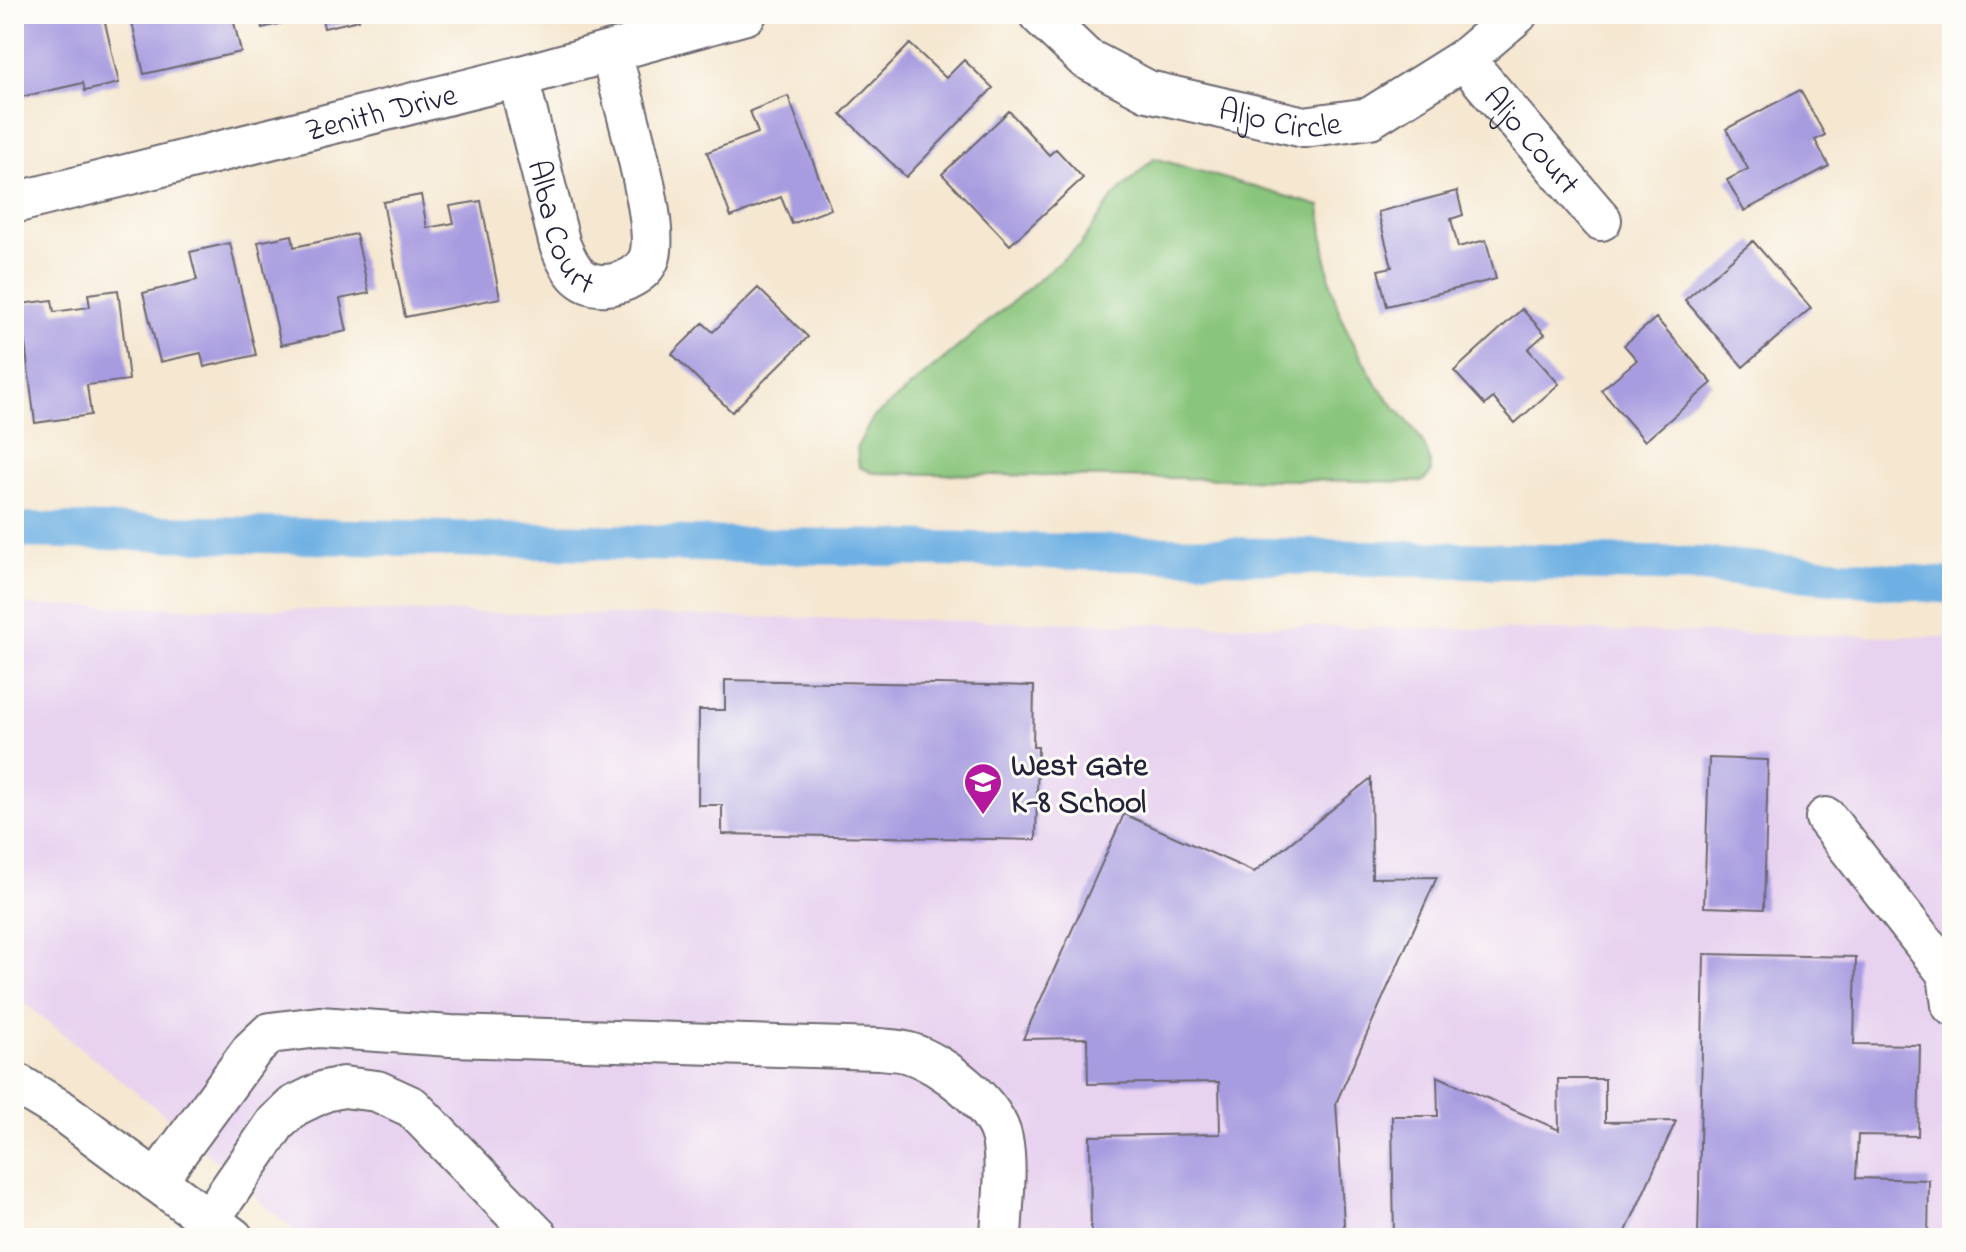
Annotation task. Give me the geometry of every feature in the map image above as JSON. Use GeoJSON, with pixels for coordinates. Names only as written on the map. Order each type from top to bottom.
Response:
{"type":"FeatureCollection","features":[{"type":"Feature","properties":{"kind":"street","name":"Zenith Drive"},"geometry":{"type":"LineString","coordinates":[[14,203],[518,77],[746,14]]}},
{"type":"Feature","properties":{"kind":"street","name":"Aljo Circle"},"geometry":{"type":"LineString","coordinates":[[1039,14],[1085,58],[1148,91],[1304,127],[1370,118],[1464,59],[1517,14]]}},
{"type":"Feature","properties":{"kind":"street","name":"Alba Court"},"geometry":{"type":"LineString","coordinates":[[518,77],[560,245],[568,265],[579,278],[593,285],[611,285],[629,279],[640,271],[649,259],[653,240],[644,186],[611,52]]}},
{"type":"Feature","properties":{"kind":"street","name":"Aljo Court"},"geometry":{"type":"LineString","coordinates":[[1464,59],[1601,220]]}},
{"type":"Feature","properties":{"kind":"street"},"geometry":{"type":"LineString","coordinates":[[1826,818],[1948,974],[1952,1005]]}},
{"type":"Feature","properties":{"kind":"street"},"geometry":{"type":"LineString","coordinates":[[156,1181],[252,1050],[270,1033],[319,1027],[879,1049],[910,1053],[931,1064],[965,1085],[991,1114],[1002,1136],[1004,1160],[1001,1238]]}},
{"type":"Feature","properties":{"kind":"street"},"geometry":{"type":"LineString","coordinates":[[372,1031],[377,1091]]}},
{"type":"Feature","properties":{"kind":"street"},"geometry":{"type":"LineString","coordinates":[[14,1082],[62,1111],[221,1229],[276,1123],[294,1106],[305,1098],[343,1087],[377,1091],[412,1107],[539,1238]]}},
{"type":"Feature","properties":{"kind":"shaded area","name":"West Gate K-8 School"},"geometry":{"type":"Polygon","coordinates":[[[14,605],[1952,637],[1952,1238],[302,1238],[161,1112],[14,995],[14,605]]]}},
{"type":"Feature","properties":{"kind":"green space"},"geometry":{"type":"Polygon","coordinates":[[[1154,158],[1320,206],[1325,252],[1339,312],[1378,386],[1419,437],[1430,460],[1431,473],[1422,482],[874,473],[859,467],[857,447],[873,418],[1080,245],[1113,197],[1154,158]]]}},
{"type":"Feature","properties":{"kind":"building"},"geometry":{"type":"Polygon","coordinates":[[[14,14],[103,14],[119,83],[85,91],[83,83],[21,97],[14,67],[14,14]]]}},
{"type":"Feature","properties":{"kind":"building"},"geometry":{"type":"Polygon","coordinates":[[[130,14],[232,14],[241,52],[144,74],[130,14]]]}},
{"type":"Feature","properties":{"kind":"building"},"geometry":{"type":"Polygon","coordinates":[[[259,14],[315,14],[315,15],[262,28],[259,14]]]}},
{"type":"Feature","properties":{"kind":"building"},"geometry":{"type":"Polygon","coordinates":[[[321,14],[357,14],[359,20],[324,28],[321,14]]]}},
{"type":"Feature","properties":{"kind":"building"},"geometry":{"type":"Polygon","coordinates":[[[1189,14],[1225,14],[1223,23],[1189,14]]]}},
{"type":"Feature","properties":{"kind":"building"},"geometry":{"type":"Polygon","coordinates":[[[910,44],[946,78],[964,60],[993,88],[906,177],[841,114],[910,44]]]}},
{"type":"Feature","properties":{"kind":"building"},"geometry":{"type":"Polygon","coordinates":[[[1800,90],[1825,135],[1815,140],[1829,166],[1744,211],[1727,180],[1748,169],[1726,129],[1800,90]]]}},
{"type":"Feature","properties":{"kind":"building"},"geometry":{"type":"Polygon","coordinates":[[[788,96],[831,209],[792,224],[781,197],[731,217],[707,152],[758,133],[750,111],[788,96]]]}},
{"type":"Feature","properties":{"kind":"building"},"geometry":{"type":"Polygon","coordinates":[[[1009,111],[1049,155],[1056,149],[1083,178],[1010,245],[942,174],[1009,111]]]}},
{"type":"Feature","properties":{"kind":"building"},"geometry":{"type":"Polygon","coordinates":[[[1457,191],[1463,215],[1451,219],[1458,247],[1486,240],[1496,279],[1387,306],[1378,270],[1392,267],[1378,212],[1457,191]]]}},
{"type":"Feature","properties":{"kind":"building"},"geometry":{"type":"Polygon","coordinates":[[[421,195],[427,228],[454,223],[450,206],[481,201],[500,298],[405,317],[383,202],[421,195]]]}},
{"type":"Feature","properties":{"kind":"building"},"geometry":{"type":"Polygon","coordinates":[[[356,234],[369,293],[340,299],[347,331],[281,345],[258,242],[292,235],[294,247],[356,234]]]}},
{"type":"Feature","properties":{"kind":"building"},"geometry":{"type":"Polygon","coordinates":[[[1753,241],[1811,308],[1743,367],[1685,300],[1753,241]]]}},
{"type":"Feature","properties":{"kind":"building"},"geometry":{"type":"Polygon","coordinates":[[[230,243],[256,355],[204,367],[201,353],[160,362],[143,293],[197,280],[190,252],[230,243]]]}},
{"type":"Feature","properties":{"kind":"building"},"geometry":{"type":"Polygon","coordinates":[[[758,288],[808,337],[732,412],[672,354],[703,323],[713,332],[758,288]]]}},
{"type":"Feature","properties":{"kind":"building"},"geometry":{"type":"Polygon","coordinates":[[[118,290],[129,380],[87,385],[91,415],[35,423],[20,304],[52,300],[54,312],[90,307],[88,294],[118,290]]]}},
{"type":"Feature","properties":{"kind":"building"},"geometry":{"type":"Polygon","coordinates":[[[1522,309],[1545,334],[1528,349],[1559,384],[1515,423],[1493,398],[1485,405],[1454,371],[1522,309]]]}},
{"type":"Feature","properties":{"kind":"building"},"geometry":{"type":"Polygon","coordinates":[[[1656,318],[1712,383],[1645,441],[1601,390],[1637,360],[1624,345],[1656,318]]]}},
{"type":"Feature","properties":{"kind":"building"},"geometry":{"type":"Polygon","coordinates":[[[725,680],[1034,686],[1033,747],[1038,747],[1036,840],[722,834],[722,805],[698,805],[699,710],[725,710],[725,680]]]}},
{"type":"Feature","properties":{"kind":"building"},"geometry":{"type":"Polygon","coordinates":[[[1709,758],[1768,760],[1764,909],[1704,907],[1709,758]]]}},
{"type":"Feature","properties":{"kind":"building"},"geometry":{"type":"Polygon","coordinates":[[[1371,778],[1372,878],[1437,877],[1336,1103],[1345,1238],[1091,1238],[1090,1136],[1220,1134],[1219,1082],[1088,1084],[1087,1038],[1023,1039],[1124,814],[1254,872],[1371,778]]]}},
{"type":"Feature","properties":{"kind":"building"},"geometry":{"type":"Polygon","coordinates":[[[1704,954],[1856,957],[1854,1044],[1920,1045],[1918,1136],[1858,1135],[1856,1178],[1929,1180],[1928,1238],[1698,1238],[1704,954]]]}},
{"type":"Feature","properties":{"kind":"building"},"geometry":{"type":"Polygon","coordinates":[[[1437,1076],[1559,1130],[1558,1079],[1605,1079],[1605,1122],[1676,1121],[1623,1238],[1394,1238],[1392,1116],[1438,1116],[1437,1076]]]}},
{"type":"Feature","properties":{"kind":"waterway"},"geometry":{"type":"LineString","coordinates":[[14,530],[1700,565],[1952,586]]}},
{"type":"Feature","properties":{"kind":"place","name":"West Gate K-8 School"},"geometry":{"type":"Point","coordinates":[983,816]}}]}
